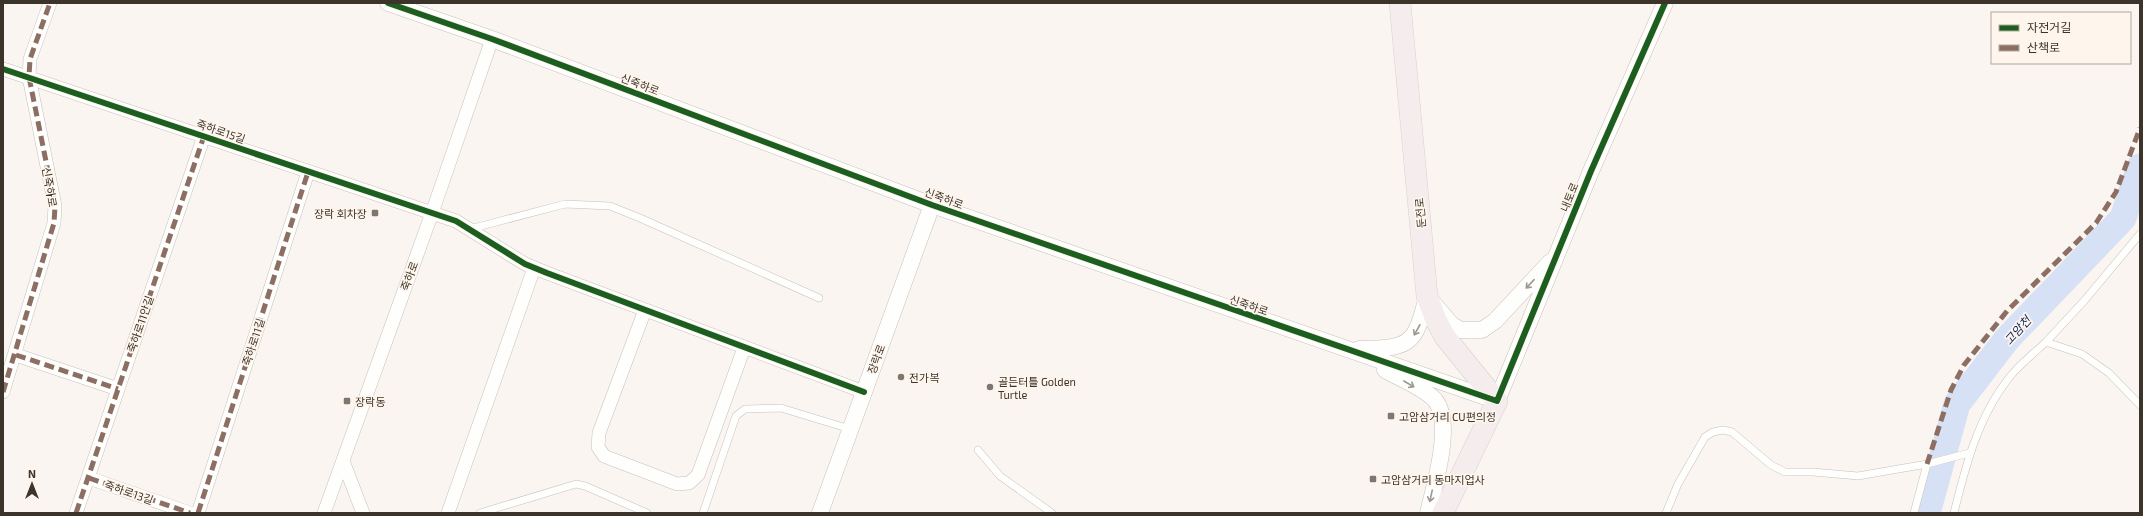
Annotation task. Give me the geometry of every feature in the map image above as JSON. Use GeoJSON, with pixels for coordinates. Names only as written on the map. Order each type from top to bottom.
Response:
{"type":"FeatureCollection","features":[{"type":"Feature","properties":{"kind":"main road","name":"둔전로"},"geometry":{"type":"LineString","coordinates":[[1400,3],[1427,296],[1436,320],[1445,337],[1497,401]]}},
{"type":"Feature","properties":{"kind":"main road","name":"내토로"},"geometry":{"type":"LineString","coordinates":[[1444,513],[1497,401]]}},
{"type":"Feature","properties":{"kind":"street","name":"신죽하로"},"geometry":{"type":"LineString","coordinates":[[3,392],[16,354],[54,223],[55,206],[29,77],[30,59],[50,3]]}},
{"type":"Feature","properties":{"kind":"street","name":"신죽하로"},"geometry":{"type":"LineString","coordinates":[[388,3],[492,39],[932,205],[1497,401]]}},
{"type":"Feature","properties":{"kind":"street","name":"내토로"},"geometry":{"type":"LineString","coordinates":[[1497,401],[1591,171],[1665,3]]}},
{"type":"Feature","properties":{"kind":"street","name":"죽하로"},"geometry":{"type":"LineString","coordinates":[[324,513],[432,213],[492,39]]}},
{"type":"Feature","properties":{"kind":"street","name":"죽하로15길"},"geometry":{"type":"LineString","coordinates":[[3,69],[456,222],[534,268],[864,392]]}},
{"type":"Feature","properties":{"kind":"street","name":"죽하로11안길"},"geometry":{"type":"LineString","coordinates":[[76,513],[90,478],[118,389],[204,136]]}},
{"type":"Feature","properties":{"kind":"street","name":"죽하로11길"},"geometry":{"type":"LineString","coordinates":[[198,513],[308,172]]}},
{"type":"Feature","properties":{"kind":"street","name":"장락로"},"geometry":{"type":"LineString","coordinates":[[820,513],[932,205]]}},
{"type":"Feature","properties":{"kind":"street"},"geometry":{"type":"LineString","coordinates":[[1427,296],[1443,317],[1452,325],[1461,330],[1482,330],[1495,321],[1556,255]]}},
{"type":"Feature","properties":{"kind":"street"},"geometry":{"type":"LineString","coordinates":[[448,513],[534,268]]}},
{"type":"Feature","properties":{"kind":"street"},"geometry":{"type":"LineString","coordinates":[[1349,350],[1388,349],[1410,340],[1420,325],[1427,296]]}},
{"type":"Feature","properties":{"kind":"street"},"geometry":{"type":"LineString","coordinates":[[645,310],[599,433],[598,447],[604,456],[677,484],[689,483],[698,475],[744,348]]}},
{"type":"Feature","properties":{"kind":"street"},"geometry":{"type":"LineString","coordinates":[[1349,350],[1426,393],[1440,408],[1443,430],[1428,513]]}},
{"type":"Feature","properties":{"kind":"street"},"geometry":{"type":"LineString","coordinates":[[16,354],[118,389]]}},
{"type":"Feature","properties":{"kind":"street"},"geometry":{"type":"LineString","coordinates":[[343,461],[363,513]]}},
{"type":"Feature","properties":{"kind":"street","name":"죽하로13길"},"geometry":{"type":"LineString","coordinates":[[90,478],[190,513]]}},
{"type":"Feature","properties":{"kind":"lane"},"geometry":{"type":"LineString","coordinates":[[470,229],[565,204],[610,206],[819,298]]}},
{"type":"Feature","properties":{"kind":"lane"},"geometry":{"type":"LineString","coordinates":[[1954,513],[1969,453],[1994,402],[2012,374],[2046,342],[2084,301],[2140,234]]}},
{"type":"Feature","properties":{"kind":"lane"},"geometry":{"type":"LineString","coordinates":[[2046,342],[2082,354],[2109,373],[2140,405]]}},
{"type":"Feature","properties":{"kind":"lane"},"geometry":{"type":"LineString","coordinates":[[703,513],[736,416],[745,409],[780,408],[850,429]]}},
{"type":"Feature","properties":{"kind":"lane"},"geometry":{"type":"LineString","coordinates":[[1666,513],[1678,484],[1705,437],[1713,432],[1723,430],[1732,432],[1771,465],[1785,472],[1813,472],[1858,476],[1930,464],[1969,453]]}},
{"type":"Feature","properties":{"kind":"lane"},"geometry":{"type":"LineString","coordinates":[[978,450],[1000,476],[1052,513]]}},
{"type":"Feature","properties":{"kind":"lane"},"geometry":{"type":"LineString","coordinates":[[1914,513],[1930,464]]}},
{"type":"Feature","properties":{"kind":"lane"},"geometry":{"type":"LineString","coordinates":[[480,513],[576,484],[585,486],[647,513]]}},
{"type":"Feature","properties":{"kind":"waterway","name":"고암천"},"geometry":{"type":"LineString","coordinates":[[1927,513],[1957,404],[2007,339],[2123,218],[2140,167]]}},
{"type":"Feature","properties":{"kind":"marked path"},"geometry":{"type":"LineString","coordinates":[[3,392],[54,223],[55,206],[29,77],[30,59],[50,3]]}},
{"type":"Feature","properties":{"kind":"marked path"},"geometry":{"type":"LineString","coordinates":[[1927,464],[1951,390],[1964,365],[2007,311],[2096,223],[2116,192],[2140,128]]}},
{"type":"Feature","properties":{"kind":"marked path"},"geometry":{"type":"LineString","coordinates":[[76,513],[204,136]]}},
{"type":"Feature","properties":{"kind":"marked path"},"geometry":{"type":"LineString","coordinates":[[198,513],[308,172]]}},
{"type":"Feature","properties":{"kind":"marked path"},"geometry":{"type":"LineString","coordinates":[[16,355],[118,389]]}},
{"type":"Feature","properties":{"kind":"marked path"},"geometry":{"type":"LineString","coordinates":[[89,478],[190,513]]}},
{"type":"Feature","properties":{"kind":"cycle path"},"geometry":{"type":"LineString","coordinates":[[388,3],[492,39],[932,205],[1497,401],[1591,171],[1665,3]]}},
{"type":"Feature","properties":{"kind":"cycle path"},"geometry":{"type":"LineString","coordinates":[[3,69],[456,221],[525,264],[864,392]]}},
{"type":"Feature","properties":{"kind":"place","name":"장락 회차장"},"geometry":{"type":"Point","coordinates":[375,213]}},
{"type":"Feature","properties":{"kind":"place","name":"전가복"},"geometry":{"type":"Point","coordinates":[901,377]}},
{"type":"Feature","properties":{"kind":"place","name":"골든터틀 Golden Turtle"},"geometry":{"type":"Point","coordinates":[990,387]}},
{"type":"Feature","properties":{"kind":"place","name":"장락동"},"geometry":{"type":"Point","coordinates":[347,401]}},
{"type":"Feature","properties":{"kind":"place","name":"고암삼거리 CU편의정"},"geometry":{"type":"Point","coordinates":[1391,416]}},
{"type":"Feature","properties":{"kind":"place","name":"고암삼거리 동마지업사"},"geometry":{"type":"Point","coordinates":[1373,479]}}]}
